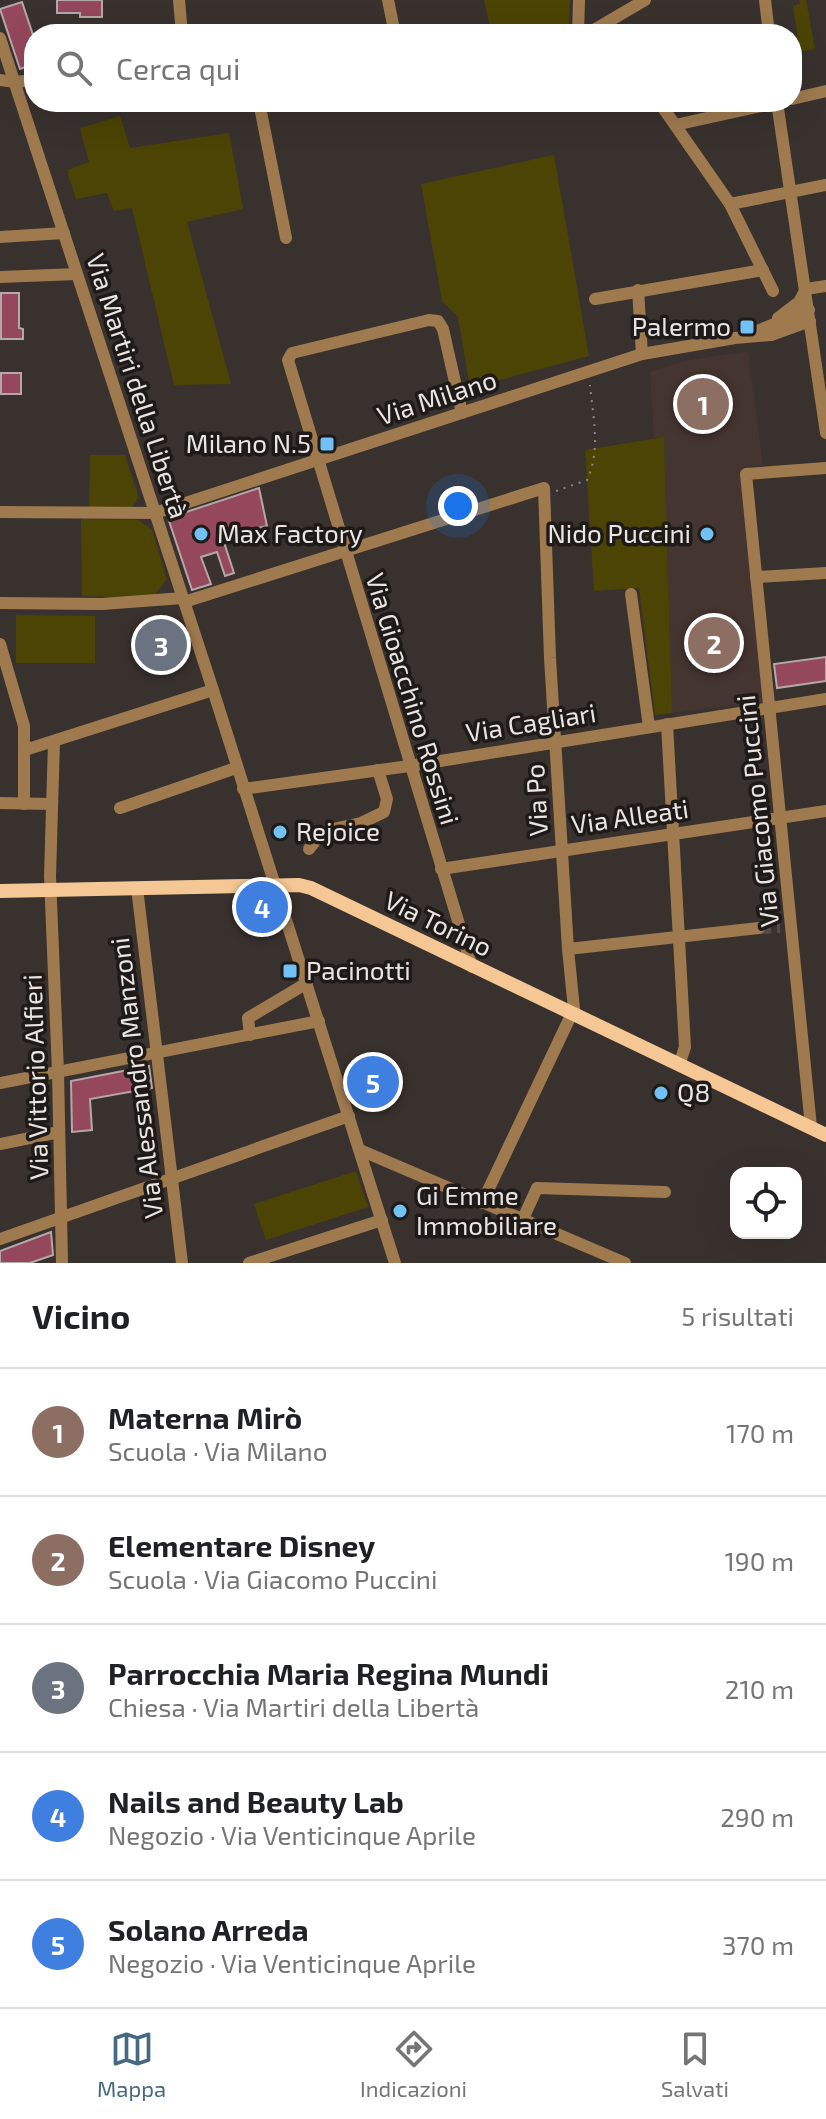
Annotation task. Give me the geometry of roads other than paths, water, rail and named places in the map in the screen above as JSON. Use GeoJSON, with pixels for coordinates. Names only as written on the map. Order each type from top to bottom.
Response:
{"type":"FeatureCollection","features":[{"type":"Feature","properties":{"kind":"main road","name":"Via Torino"},"geometry":{"type":"LineString","coordinates":[[0,891],[299,885],[311,888],[826,1135]]}},
{"type":"Feature","properties":{"kind":"street"},"geometry":{"type":"LineString","coordinates":[[179,0],[181,24]]}},
{"type":"Feature","properties":{"kind":"street"},"geometry":{"type":"LineString","coordinates":[[388,0],[393,24]]}},
{"type":"Feature","properties":{"kind":"street"},"geometry":{"type":"LineString","coordinates":[[578,24],[579,0]]}},
{"type":"Feature","properties":{"kind":"street"},"geometry":{"type":"LineString","coordinates":[[604,24],[645,0]]}},
{"type":"Feature","properties":{"kind":"street"},"geometry":{"type":"LineString","coordinates":[[765,0],[768,24]]}},
{"type":"Feature","properties":{"kind":"street","name":"Via Martiri della Libertà"},"geometry":{"type":"LineString","coordinates":[[0,38],[24,110]]}},
{"type":"Feature","properties":{"kind":"street"},"geometry":{"type":"LineString","coordinates":[[0,80],[24,81]]}},
{"type":"Feature","properties":{"kind":"street"},"geometry":{"type":"LineString","coordinates":[[802,97],[826,91]]}},
{"type":"Feature","properties":{"kind":"street","name":"Via Martiri della Libertà"},"geometry":{"type":"LineString","coordinates":[[25,112],[236,768],[277,886],[395,1263]]}},
{"type":"Feature","properties":{"kind":"street"},"geometry":{"type":"LineString","coordinates":[[261,112],[286,238]]}},
{"type":"Feature","properties":{"kind":"street"},"geometry":{"type":"LineString","coordinates":[[666,112],[730,204],[773,291]]}},
{"type":"Feature","properties":{"kind":"street"},"geometry":{"type":"LineString","coordinates":[[675,125],[733,112]]}},
{"type":"Feature","properties":{"kind":"street"},"geometry":{"type":"LineString","coordinates":[[780,112],[813,342],[822,380],[826,433]]}},
{"type":"Feature","properties":{"kind":"street"},"geometry":{"type":"LineString","coordinates":[[730,204],[826,185]]}},
{"type":"Feature","properties":{"kind":"street"},"geometry":{"type":"LineString","coordinates":[[0,237],[64,233]]}},
{"type":"Feature","properties":{"kind":"street"},"geometry":{"type":"LineString","coordinates":[[595,299],[763,270]]}},
{"type":"Feature","properties":{"kind":"street"},"geometry":{"type":"LineString","coordinates":[[0,277],[77,274]]}},
{"type":"Feature","properties":{"kind":"street"},"geometry":{"type":"LineString","coordinates":[[806,289],[826,286]]}},
{"type":"Feature","properties":{"kind":"street"},"geometry":{"type":"LineString","coordinates":[[764,328],[799,302],[806,289]]}},
{"type":"Feature","properties":{"kind":"street"},"geometry":{"type":"LineString","coordinates":[[638,290],[642,354]]}},
{"type":"Feature","properties":{"kind":"street","name":"Via Milano"},"geometry":{"type":"LineString","coordinates":[[0,512],[155,513],[642,354],[771,335],[810,316]]}},
{"type":"Feature","properties":{"kind":"street","name":"Via Milano"},"geometry":{"type":"LineString","coordinates":[[735,338],[810,316]]}},
{"type":"Feature","properties":{"kind":"street","name":"Via Gioacchino Rossini"},"geometry":{"type":"LineString","coordinates":[[462,413],[443,329],[438,321],[429,320],[292,353],[288,360],[472,967]]}},
{"type":"Feature","properties":{"kind":"street"},"geometry":{"type":"LineString","coordinates":[[785,330],[803,333],[813,342]]}},
{"type":"Feature","properties":{"kind":"street","name":"Via Giacomo Puccini"},"geometry":{"type":"LineString","coordinates":[[811,1127],[786,926],[782,818],[746,474],[826,468]]}},
{"type":"Feature","properties":{"kind":"street","name":"Via Po"},"geometry":{"type":"LineString","coordinates":[[344,552],[544,491],[562,850],[574,1002],[572,1014]]}},
{"type":"Feature","properties":{"kind":"street"},"geometry":{"type":"LineString","coordinates":[[0,603],[102,604],[183,600],[344,552]]}},
{"type":"Feature","properties":{"kind":"street"},"geometry":{"type":"LineString","coordinates":[[756,577],[826,573]]}},
{"type":"Feature","properties":{"kind":"street"},"geometry":{"type":"LineString","coordinates":[[631,594],[649,727]]}},
{"type":"Feature","properties":{"kind":"street"},"geometry":{"type":"LineString","coordinates":[[0,644],[24,726],[24,804]]}},
{"type":"Feature","properties":{"kind":"street"},"geometry":{"type":"LineString","coordinates":[[25,750],[213,690]]}},
{"type":"Feature","properties":{"kind":"street","name":"Via Cagliari"},"geometry":{"type":"LineString","coordinates":[[243,789],[409,766],[826,699]]}},
{"type":"Feature","properties":{"kind":"street"},"geometry":{"type":"LineString","coordinates":[[667,724],[685,1047],[679,1065]]}},
{"type":"Feature","properties":{"kind":"street","name":"Via Vittorio Alfieri"},"geometry":{"type":"LineString","coordinates":[[54,742],[52,890],[62,1263]]}},
{"type":"Feature","properties":{"kind":"street"},"geometry":{"type":"LineString","coordinates":[[120,808],[236,768]]}},
{"type":"Feature","properties":{"kind":"street"},"geometry":{"type":"LineString","coordinates":[[309,849],[323,831],[361,823],[384,812],[387,799],[378,770]]}},
{"type":"Feature","properties":{"kind":"street"},"geometry":{"type":"LineString","coordinates":[[0,803],[51,804]]}},
{"type":"Feature","properties":{"kind":"street","name":"Via Alleati"},"geometry":{"type":"LineString","coordinates":[[441,869],[826,811]]}},
{"type":"Feature","properties":{"kind":"street","name":"Via Alessandro Manzoni"},"geometry":{"type":"LineString","coordinates":[[137,888],[182,1263]]}},
{"type":"Feature","properties":{"kind":"street"},"geometry":{"type":"LineString","coordinates":[[568,949],[759,928]]}},
{"type":"Feature","properties":{"kind":"street"},"geometry":{"type":"LineString","coordinates":[[250,1035],[248,1018],[307,983]]}},
{"type":"Feature","properties":{"kind":"street"},"geometry":{"type":"LineString","coordinates":[[482,1203],[572,1014]]}},
{"type":"Feature","properties":{"kind":"street"},"geometry":{"type":"LineString","coordinates":[[0,1083],[319,1021]]}},
{"type":"Feature","properties":{"kind":"street"},"geometry":{"type":"LineString","coordinates":[[0,1239],[349,1116]]}},
{"type":"Feature","properties":{"kind":"street"},"geometry":{"type":"LineString","coordinates":[[0,1144],[59,1132]]}},
{"type":"Feature","properties":{"kind":"street"},"geometry":{"type":"LineString","coordinates":[[360,1150],[625,1263]]}},
{"type":"Feature","properties":{"kind":"street"},"geometry":{"type":"LineString","coordinates":[[522,1221],[537,1188],[665,1192]]}},
{"type":"Feature","properties":{"kind":"street"},"geometry":{"type":"LineString","coordinates":[[249,1263],[382,1220]]}},
{"type":"Feature","properties":{"kind":"tunnel"},"geometry":{"type":"LineString","coordinates":[[759,928],[780,927]]}},
{"type":"Feature","properties":{"kind":"place","name":"Palermo"},"geometry":{"type":"Point","coordinates":[747,327]}},
{"type":"Feature","properties":{"kind":"place","name":"Materna Mirò"},"geometry":{"type":"Point","coordinates":[703,404]}},
{"type":"Feature","properties":{"kind":"place","name":"Milano N.5"},"geometry":{"type":"Point","coordinates":[327,444]}},
{"type":"Feature","properties":{"kind":"place","name":"Max Factory"},"geometry":{"type":"Point","coordinates":[201,534]}},
{"type":"Feature","properties":{"kind":"place","name":"Nido Puccini"},"geometry":{"type":"Point","coordinates":[707,534]}},
{"type":"Feature","properties":{"kind":"place","name":"Elementare Disney"},"geometry":{"type":"Point","coordinates":[714,643]}},
{"type":"Feature","properties":{"kind":"place","name":"Parrocchia Maria Regina Mundi"},"geometry":{"type":"Point","coordinates":[161,645]}},
{"type":"Feature","properties":{"kind":"place","name":"Rejoice"},"geometry":{"type":"Point","coordinates":[280,832]}},
{"type":"Feature","properties":{"kind":"place","name":"Nails and Beauty Lab"},"geometry":{"type":"Point","coordinates":[262,907]}},
{"type":"Feature","properties":{"kind":"place","name":"Pacinotti"},"geometry":{"type":"Point","coordinates":[290,971]}},
{"type":"Feature","properties":{"kind":"place","name":"Solano Arreda"},"geometry":{"type":"Point","coordinates":[373,1082]}},
{"type":"Feature","properties":{"kind":"place","name":"Q8"},"geometry":{"type":"Point","coordinates":[661,1093]}},
{"type":"Feature","properties":{"kind":"place","name":"Gi Emme Immobiliare"},"geometry":{"type":"Point","coordinates":[400,1211]}}]}
